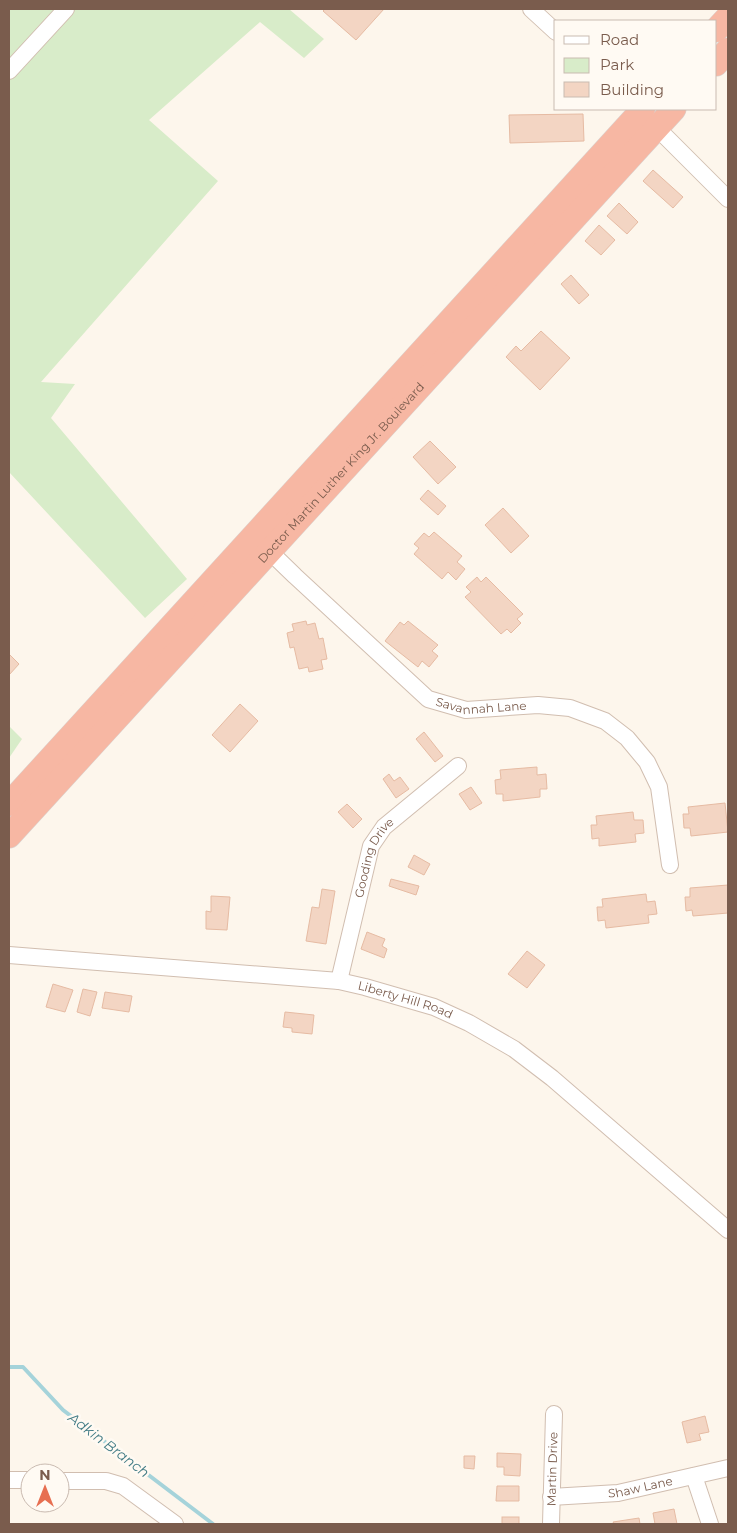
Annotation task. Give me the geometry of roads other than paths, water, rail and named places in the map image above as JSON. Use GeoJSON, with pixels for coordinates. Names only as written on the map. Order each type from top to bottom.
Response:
{"type":"FeatureCollection","features":[{"type":"Feature","properties":{"kind":"highway"},"geometry":{"type":"LineString","coordinates":[[717,29],[728,16]]}},
{"type":"Feature","properties":{"kind":"highway"},"geometry":{"type":"LineString","coordinates":[[717,63],[728,50]]}},
{"type":"Feature","properties":{"kind":"highway","name":"Doctor Martin Luther King Jr. Boulevard"},"geometry":{"type":"LineString","coordinates":[[9,836],[262,544],[645,114],[668,110]]}},
{"type":"Feature","properties":{"kind":"highway","name":"Doctor Martin Luther King Jr. Boulevard"},"geometry":{"type":"LineString","coordinates":[[9,804],[262,544]]}},
{"type":"Feature","properties":{"kind":"street"},"geometry":{"type":"LineString","coordinates":[[9,71],[66,9]]}},
{"type":"Feature","properties":{"kind":"street"},"geometry":{"type":"LineString","coordinates":[[531,9],[554,30]]}},
{"type":"Feature","properties":{"kind":"street"},"geometry":{"type":"LineString","coordinates":[[645,114],[728,198]]}},
{"type":"Feature","properties":{"kind":"street","name":"Savannah Lane"},"geometry":{"type":"LineString","coordinates":[[262,544],[428,699],[466,710],[538,704],[562,707],[605,721],[626,738],[647,762],[659,787],[670,865]]}},
{"type":"Feature","properties":{"kind":"street","name":"Gooding Drive"},"geometry":{"type":"LineString","coordinates":[[339,982],[371,846],[384,827],[458,766]]}},
{"type":"Feature","properties":{"kind":"street","name":"Liberty Hill Road"},"geometry":{"type":"LineString","coordinates":[[9,955],[339,982],[384,992],[434,1008],[469,1023],[514,1049],[552,1078],[728,1230]]}},
{"type":"Feature","properties":{"kind":"street","name":"Martin Drive"},"geometry":{"type":"LineString","coordinates":[[551,1524],[554,1414]]}},
{"type":"Feature","properties":{"kind":"street","name":"Shaw Lane"},"geometry":{"type":"LineString","coordinates":[[551,1497],[618,1493],[728,1468]]}},
{"type":"Feature","properties":{"kind":"street"},"geometry":{"type":"LineString","coordinates":[[694,1476],[710,1524]]}},
{"type":"Feature","properties":{"kind":"street"},"geometry":{"type":"LineString","coordinates":[[70,1481],[106,1481],[123,1486],[175,1524]]}},
{"type":"Feature","properties":{"kind":"waterway","name":"Adkin Branch"},"geometry":{"type":"LineString","coordinates":[[9,1367],[23,1367],[63,1410],[213,1524]]}}]}
